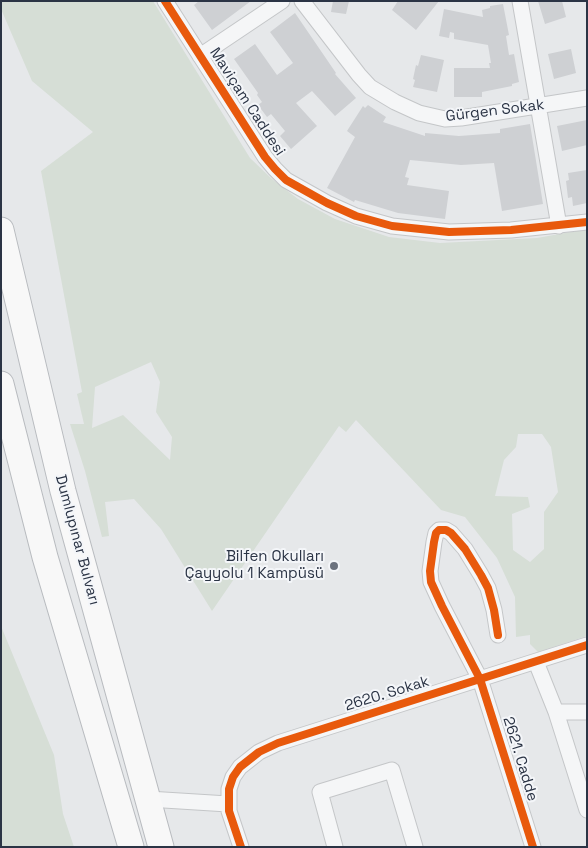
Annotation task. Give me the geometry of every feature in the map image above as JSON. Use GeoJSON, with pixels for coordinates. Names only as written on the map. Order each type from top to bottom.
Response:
{"type":"FeatureCollection","features":[{"type":"Feature","properties":{"kind":"highway","name":"Dumlupınar Bulvarı"},"geometry":{"type":"LineString","coordinates":[[1,230],[62,491],[161,847]]}},
{"type":"Feature","properties":{"kind":"highway"},"geometry":{"type":"LineString","coordinates":[[1,384],[45,557],[131,847]]}},
{"type":"Feature","properties":{"kind":"street","name":"Maviçam Caddesi"},"geometry":{"type":"LineString","coordinates":[[165,1],[265,157],[275,169],[293,184],[334,207],[374,222],[421,230],[480,232],[587,222]]}},
{"type":"Feature","properties":{"kind":"street"},"geometry":{"type":"LineString","coordinates":[[200,56],[282,1]]}},
{"type":"Feature","properties":{"kind":"street","name":"Gürgen Sokak"},"geometry":{"type":"LineString","coordinates":[[302,1],[359,75],[370,86],[389,99],[430,117],[445,119],[587,98]]}},
{"type":"Feature","properties":{"kind":"street"},"geometry":{"type":"LineString","coordinates":[[520,1],[558,226]]}},
{"type":"Feature","properties":{"kind":"street","name":"2621. Cadde"},"geometry":{"type":"LineString","coordinates":[[498,634],[488,588],[481,575],[451,533],[446,530],[439,530],[436,533],[434,542],[430,571],[431,582],[480,679],[532,847]]}},
{"type":"Feature","properties":{"kind":"street","name":"2620. Sokak"},"geometry":{"type":"LineString","coordinates":[[228,804],[231,782],[237,772],[249,758],[271,745],[587,645]]}},
{"type":"Feature","properties":{"kind":"street"},"geometry":{"type":"LineString","coordinates":[[536,662],[556,712],[587,810]]}},
{"type":"Feature","properties":{"kind":"street"},"geometry":{"type":"LineString","coordinates":[[556,712],[587,712]]}},
{"type":"Feature","properties":{"kind":"street"},"geometry":{"type":"LineString","coordinates":[[335,847],[320,792],[392,770],[415,847]]}},
{"type":"Feature","properties":{"kind":"street"},"geometry":{"type":"LineString","coordinates":[[148,799],[228,804],[241,847]]}},
{"type":"Feature","properties":{"kind":"shaded area"},"geometry":{"type":"Polygon","coordinates":[[[1,1],[153,1],[250,158],[272,179],[298,199],[335,219],[389,237],[440,243],[537,238],[587,229],[587,636],[538,652],[530,644],[530,635],[516,637],[515,597],[497,558],[465,517],[441,510],[356,420],[346,432],[339,426],[212,611],[161,529],[134,499],[105,502],[109,536],[102,537],[85,471],[70,424],[84,424],[77,394],[82,392],[41,171],[93,132],[32,81],[1,9],[1,1]],[[151,362],[95,387],[92,428],[123,415],[170,460],[172,437],[156,412],[160,382],[151,362]],[[518,434],[516,447],[504,460],[495,496],[528,497],[530,507],[512,514],[513,550],[530,562],[544,549],[544,512],[558,492],[551,447],[542,434],[518,434]]]}},
{"type":"Feature","properties":{"kind":"shaded area"},"geometry":{"type":"Polygon","coordinates":[[[1,626],[54,755],[63,814],[74,847],[1,847],[1,626]]]}},
{"type":"Feature","properties":{"kind":"building"},"geometry":{"type":"Polygon","coordinates":[[[199,1],[251,1],[212,30],[194,5],[199,1]]]}},
{"type":"Feature","properties":{"kind":"building"},"geometry":{"type":"Polygon","coordinates":[[[333,1],[349,1],[346,14],[331,12],[333,1]]]}},
{"type":"Feature","properties":{"kind":"building"},"geometry":{"type":"Polygon","coordinates":[[[398,1],[439,1],[416,30],[392,10],[398,1]]]}},
{"type":"Feature","properties":{"kind":"building"},"geometry":{"type":"Polygon","coordinates":[[[538,1],[562,1],[566,17],[545,24],[538,1]]]}},
{"type":"Feature","properties":{"kind":"building"},"geometry":{"type":"Polygon","coordinates":[[[503,4],[509,35],[506,36],[509,55],[514,54],[519,82],[512,84],[512,86],[482,92],[482,97],[454,97],[454,68],[490,68],[489,63],[491,63],[488,45],[454,39],[454,33],[450,32],[449,38],[439,36],[444,9],[483,17],[482,10],[490,8],[490,6],[503,4]]]}},
{"type":"Feature","properties":{"kind":"building"},"geometry":{"type":"Polygon","coordinates":[[[295,13],[335,74],[356,98],[335,116],[312,91],[296,103],[317,126],[291,149],[280,136],[285,131],[271,114],[267,117],[258,105],[262,102],[257,95],[258,93],[234,59],[255,44],[277,75],[293,63],[270,32],[295,13]]]}},
{"type":"Feature","properties":{"kind":"building"},"geometry":{"type":"Polygon","coordinates":[[[571,49],[576,73],[554,79],[548,54],[571,49]]]}},
{"type":"Feature","properties":{"kind":"building"},"geometry":{"type":"Polygon","coordinates":[[[421,55],[444,60],[437,92],[413,87],[416,65],[418,66],[421,55]]]}},
{"type":"Feature","properties":{"kind":"building"},"geometry":{"type":"Polygon","coordinates":[[[368,105],[386,117],[383,122],[425,136],[425,133],[459,136],[500,133],[500,129],[530,124],[543,204],[502,211],[494,163],[461,165],[410,160],[405,177],[409,178],[407,185],[449,191],[445,219],[398,213],[355,200],[354,202],[327,188],[355,137],[347,131],[363,106],[365,108],[368,105]]]}},
{"type":"Feature","properties":{"kind":"building"},"geometry":{"type":"Polygon","coordinates":[[[587,120],[587,145],[562,151],[557,126],[587,120]]]}},
{"type":"Feature","properties":{"kind":"building"},"geometry":{"type":"Polygon","coordinates":[[[587,170],[587,203],[573,206],[572,197],[568,198],[566,181],[569,180],[568,173],[587,170]]]}},
{"type":"Feature","properties":{"kind":"cycle path"},"geometry":{"type":"LineString","coordinates":[[165,1],[265,157],[286,180],[327,203],[356,216],[392,226],[449,232],[511,230],[587,222]]}},
{"type":"Feature","properties":{"kind":"cycle path"},"geometry":{"type":"LineString","coordinates":[[498,635],[488,588],[481,575],[465,549],[451,533],[446,530],[439,530],[436,533],[434,542],[430,571],[431,582],[480,679],[533,847]]}},
{"type":"Feature","properties":{"kind":"cycle path"},"geometry":{"type":"LineString","coordinates":[[241,847],[229,811],[229,789],[233,777],[240,767],[259,752],[278,743],[587,645]]}},
{"type":"Feature","properties":{"kind":"place","name":"Bilfen Okulları Çayyolu 1 Kampüsü"},"geometry":{"type":"Point","coordinates":[334,566]}}]}
